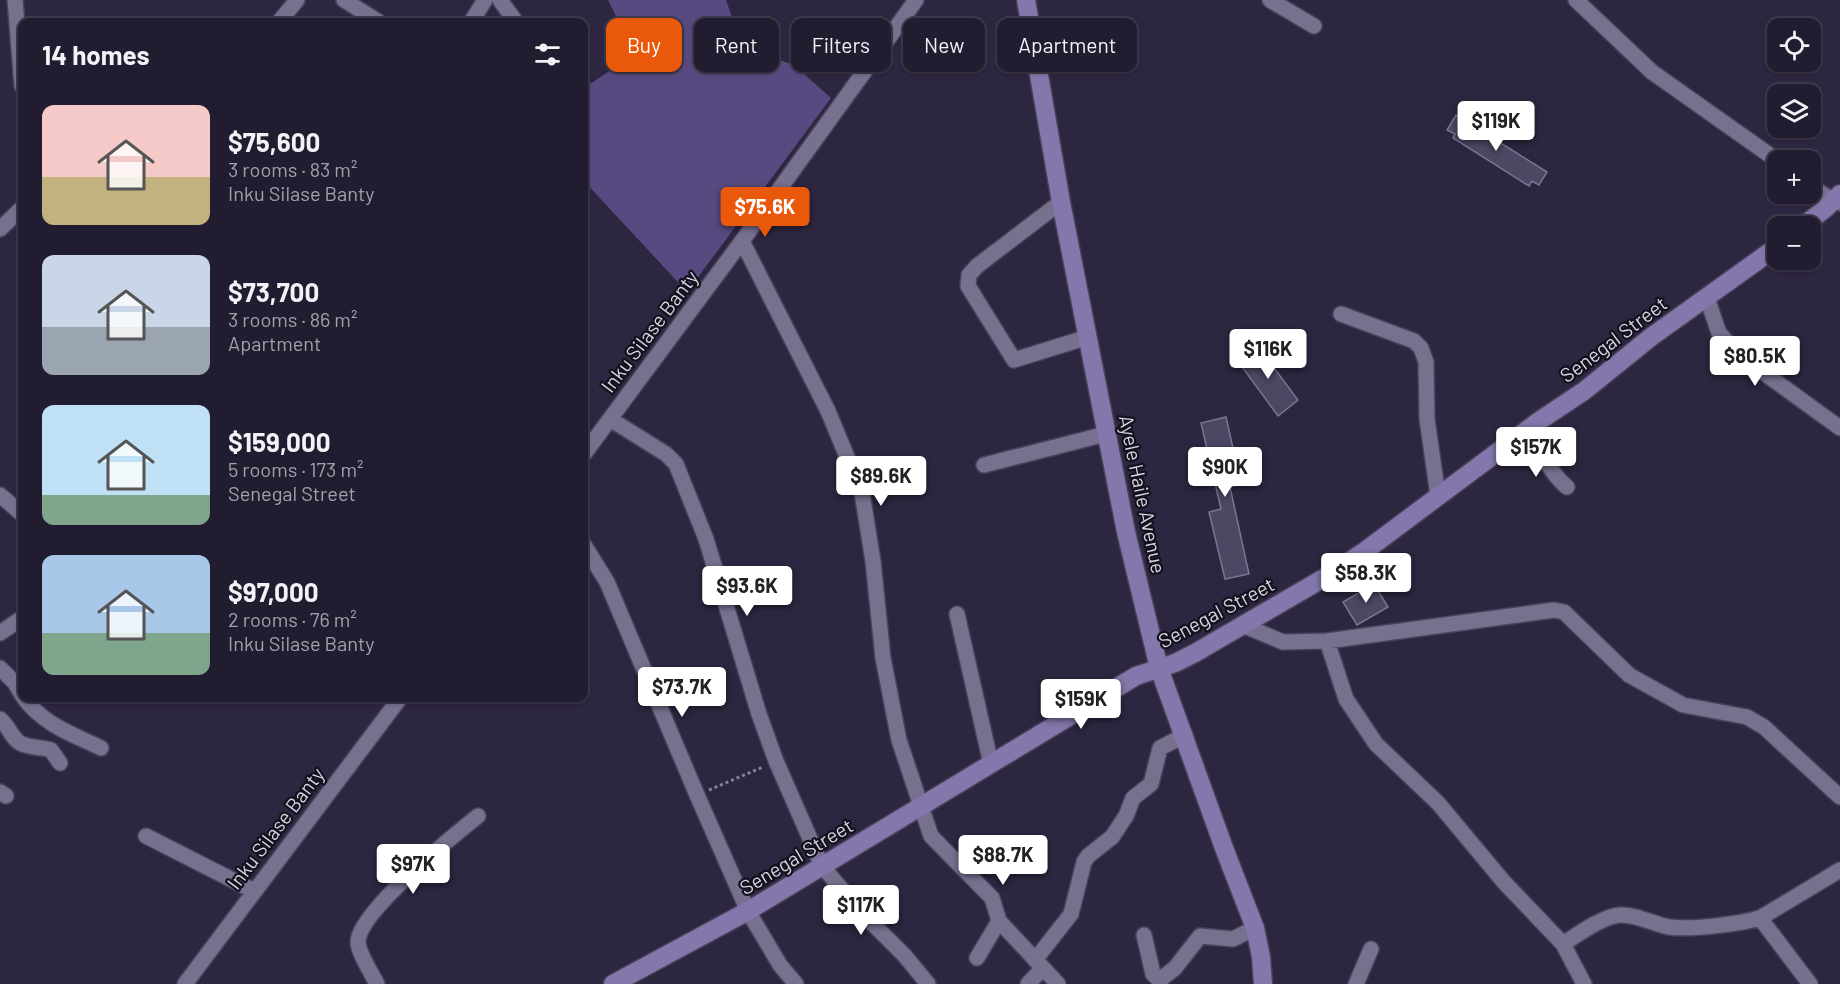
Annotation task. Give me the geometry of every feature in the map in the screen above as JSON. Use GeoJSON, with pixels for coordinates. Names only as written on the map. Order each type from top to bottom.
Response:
{"type":"FeatureCollection","features":[{"type":"Feature","properties":{"kind":"main road","name":"Ayele Haile Avenue"},"geometry":{"type":"LineString","coordinates":[[1026,0],[1061,202],[1126,532],[1159,668],[1255,928],[1261,957],[1263,984]]}},
{"type":"Feature","properties":{"kind":"main road"},"geometry":{"type":"LineString","coordinates":[[1816,216],[1838,200]]}},
{"type":"Feature","properties":{"kind":"main road","name":"Senegal Street"},"geometry":{"type":"LineString","coordinates":[[613,984],[748,911],[1136,676],[1195,653],[1245,626],[1329,575],[1584,391],[1651,337],[1767,254]]}},
{"type":"Feature","properties":{"kind":"street"},"geometry":{"type":"LineString","coordinates":[[15,0],[18,37]]}},
{"type":"Feature","properties":{"kind":"street"},"geometry":{"type":"LineString","coordinates":[[282,18],[297,0]]}},
{"type":"Feature","properties":{"kind":"street"},"geometry":{"type":"LineString","coordinates":[[344,0],[373,18]]}},
{"type":"Feature","properties":{"kind":"street"},"geometry":{"type":"LineString","coordinates":[[474,18],[485,0]]}},
{"type":"Feature","properties":{"kind":"street"},"geometry":{"type":"LineString","coordinates":[[500,0],[513,18]]}},
{"type":"Feature","properties":{"kind":"street","name":"Inku Silase Banty"},"geometry":{"type":"LineString","coordinates":[[588,448],[742,241],[916,0]]}},
{"type":"Feature","properties":{"kind":"street"},"geometry":{"type":"LineString","coordinates":[[1270,0],[1314,27]]}},
{"type":"Feature","properties":{"kind":"street"},"geometry":{"type":"LineString","coordinates":[[1576,0],[1652,72],[1767,153]]}},
{"type":"Feature","properties":{"kind":"street"},"geometry":{"type":"LineString","coordinates":[[1821,192],[1838,200]]}},
{"type":"Feature","properties":{"kind":"street"},"geometry":{"type":"LineString","coordinates":[[1061,202],[977,266],[969,275],[968,286],[1014,360],[1088,337]]}},
{"type":"Feature","properties":{"kind":"street"},"geometry":{"type":"LineString","coordinates":[[0,229],[18,212]]}},
{"type":"Feature","properties":{"kind":"street"},"geometry":{"type":"LineString","coordinates":[[742,241],[828,411],[862,493],[873,561],[883,657],[899,740],[920,807],[932,836],[992,898],[999,921],[1058,984]]}},
{"type":"Feature","properties":{"kind":"street"},"geometry":{"type":"LineString","coordinates":[[1707,298],[1719,333],[1738,354],[1840,428]]}},
{"type":"Feature","properties":{"kind":"street"},"geometry":{"type":"LineString","coordinates":[[1341,314],[1414,341],[1421,348],[1426,362],[1427,419],[1438,496]]}},
{"type":"Feature","properties":{"kind":"street"},"geometry":{"type":"LineString","coordinates":[[610,419],[666,454],[676,464],[706,539],[759,714],[776,761],[822,866],[862,913],[905,956],[927,984]]}},
{"type":"Feature","properties":{"kind":"street"},"geometry":{"type":"LineString","coordinates":[[984,465],[1106,434]]}},
{"type":"Feature","properties":{"kind":"street"},"geometry":{"type":"LineString","coordinates":[[1522,435],[1556,478],[1568,487]]}},
{"type":"Feature","properties":{"kind":"street"},"geometry":{"type":"LineString","coordinates":[[0,495],[18,511]]}},
{"type":"Feature","properties":{"kind":"street"},"geometry":{"type":"LineString","coordinates":[[588,551],[607,582],[748,911],[780,965],[796,984]]}},
{"type":"Feature","properties":{"kind":"street"},"geometry":{"type":"LineString","coordinates":[[1245,626],[1284,642],[1327,641],[1554,610],[1564,612],[1629,675],[1683,705],[1747,717],[1764,727],[1840,797]]}},
{"type":"Feature","properties":{"kind":"street"},"geometry":{"type":"LineString","coordinates":[[957,614],[991,764]]}},
{"type":"Feature","properties":{"kind":"street"},"geometry":{"type":"LineString","coordinates":[[0,633],[18,621]]}},
{"type":"Feature","properties":{"kind":"street"},"geometry":{"type":"LineString","coordinates":[[1327,641],[1346,699],[1376,744],[1438,803],[1503,881],[1563,944],[1584,984]]}},
{"type":"Feature","properties":{"kind":"street"},"geometry":{"type":"LineString","coordinates":[[0,668],[18,688]]}},
{"type":"Feature","properties":{"kind":"street"},"geometry":{"type":"LineString","coordinates":[[27,702],[45,720],[101,748]]}},
{"type":"Feature","properties":{"kind":"street","name":"Inku Silase Banty"},"geometry":{"type":"LineString","coordinates":[[185,984],[397,702]]}},
{"type":"Feature","properties":{"kind":"street"},"geometry":{"type":"LineString","coordinates":[[0,719],[22,744],[51,750],[60,763]]}},
{"type":"Feature","properties":{"kind":"street"},"geometry":{"type":"LineString","coordinates":[[1028,984],[1071,914],[1084,862],[1088,856],[1112,837],[1126,816],[1133,798],[1151,784],[1160,748],[1185,735]]}},
{"type":"Feature","properties":{"kind":"street"},"geometry":{"type":"LineString","coordinates":[[377,984],[358,944],[360,929],[415,869],[478,816]]}},
{"type":"Feature","properties":{"kind":"street"},"geometry":{"type":"LineString","coordinates":[[146,836],[254,891]]}},
{"type":"Feature","properties":{"kind":"street"},"geometry":{"type":"LineString","coordinates":[[1563,944],[1595,924],[1619,915],[1671,927],[1735,923],[1760,918],[1840,870]]}},
{"type":"Feature","properties":{"kind":"street"},"geometry":{"type":"LineString","coordinates":[[1760,918],[1810,984]]}},
{"type":"Feature","properties":{"kind":"street"},"geometry":{"type":"LineString","coordinates":[[977,958],[999,921]]}},
{"type":"Feature","properties":{"kind":"street"},"geometry":{"type":"LineString","coordinates":[[1144,935],[1153,974],[1161,979],[1174,968],[1200,936],[1233,939],[1255,928]]}},
{"type":"Feature","properties":{"kind":"street"},"geometry":{"type":"LineString","coordinates":[[1356,984],[1371,949]]}},
{"type":"Feature","properties":{"kind":"path"},"geometry":{"type":"LineString","coordinates":[[697,795],[776,761]]}},
{"type":"Feature","properties":{"kind":"shaded area"},"geometry":{"type":"Polygon","coordinates":[[[608,0],[726,0],[733,18],[694,18],[694,72],[779,72],[779,60],[791,64],[791,72],[802,72],[831,98],[687,292],[588,185],[588,85],[608,72],[682,72],[682,18],[617,18],[608,0]]]}},
{"type":"Feature","properties":{"kind":"building"},"geometry":{"type":"Polygon","coordinates":[[[1456,115],[1547,172],[1539,185],[1532,181],[1529,186],[1453,138],[1455,134],[1447,130],[1456,115]]]}},
{"type":"Feature","properties":{"kind":"building"},"geometry":{"type":"Polygon","coordinates":[[[1257,345],[1298,400],[1278,416],[1237,360],[1257,345]]]}},
{"type":"Feature","properties":{"kind":"building"},"geometry":{"type":"Polygon","coordinates":[[[1226,417],[1241,484],[1230,487],[1249,574],[1225,579],[1209,512],[1221,509],[1201,423],[1226,417]]]}},
{"type":"Feature","properties":{"kind":"building"},"geometry":{"type":"Polygon","coordinates":[[[1374,584],[1388,607],[1357,625],[1343,602],[1374,584]]]}}]}
